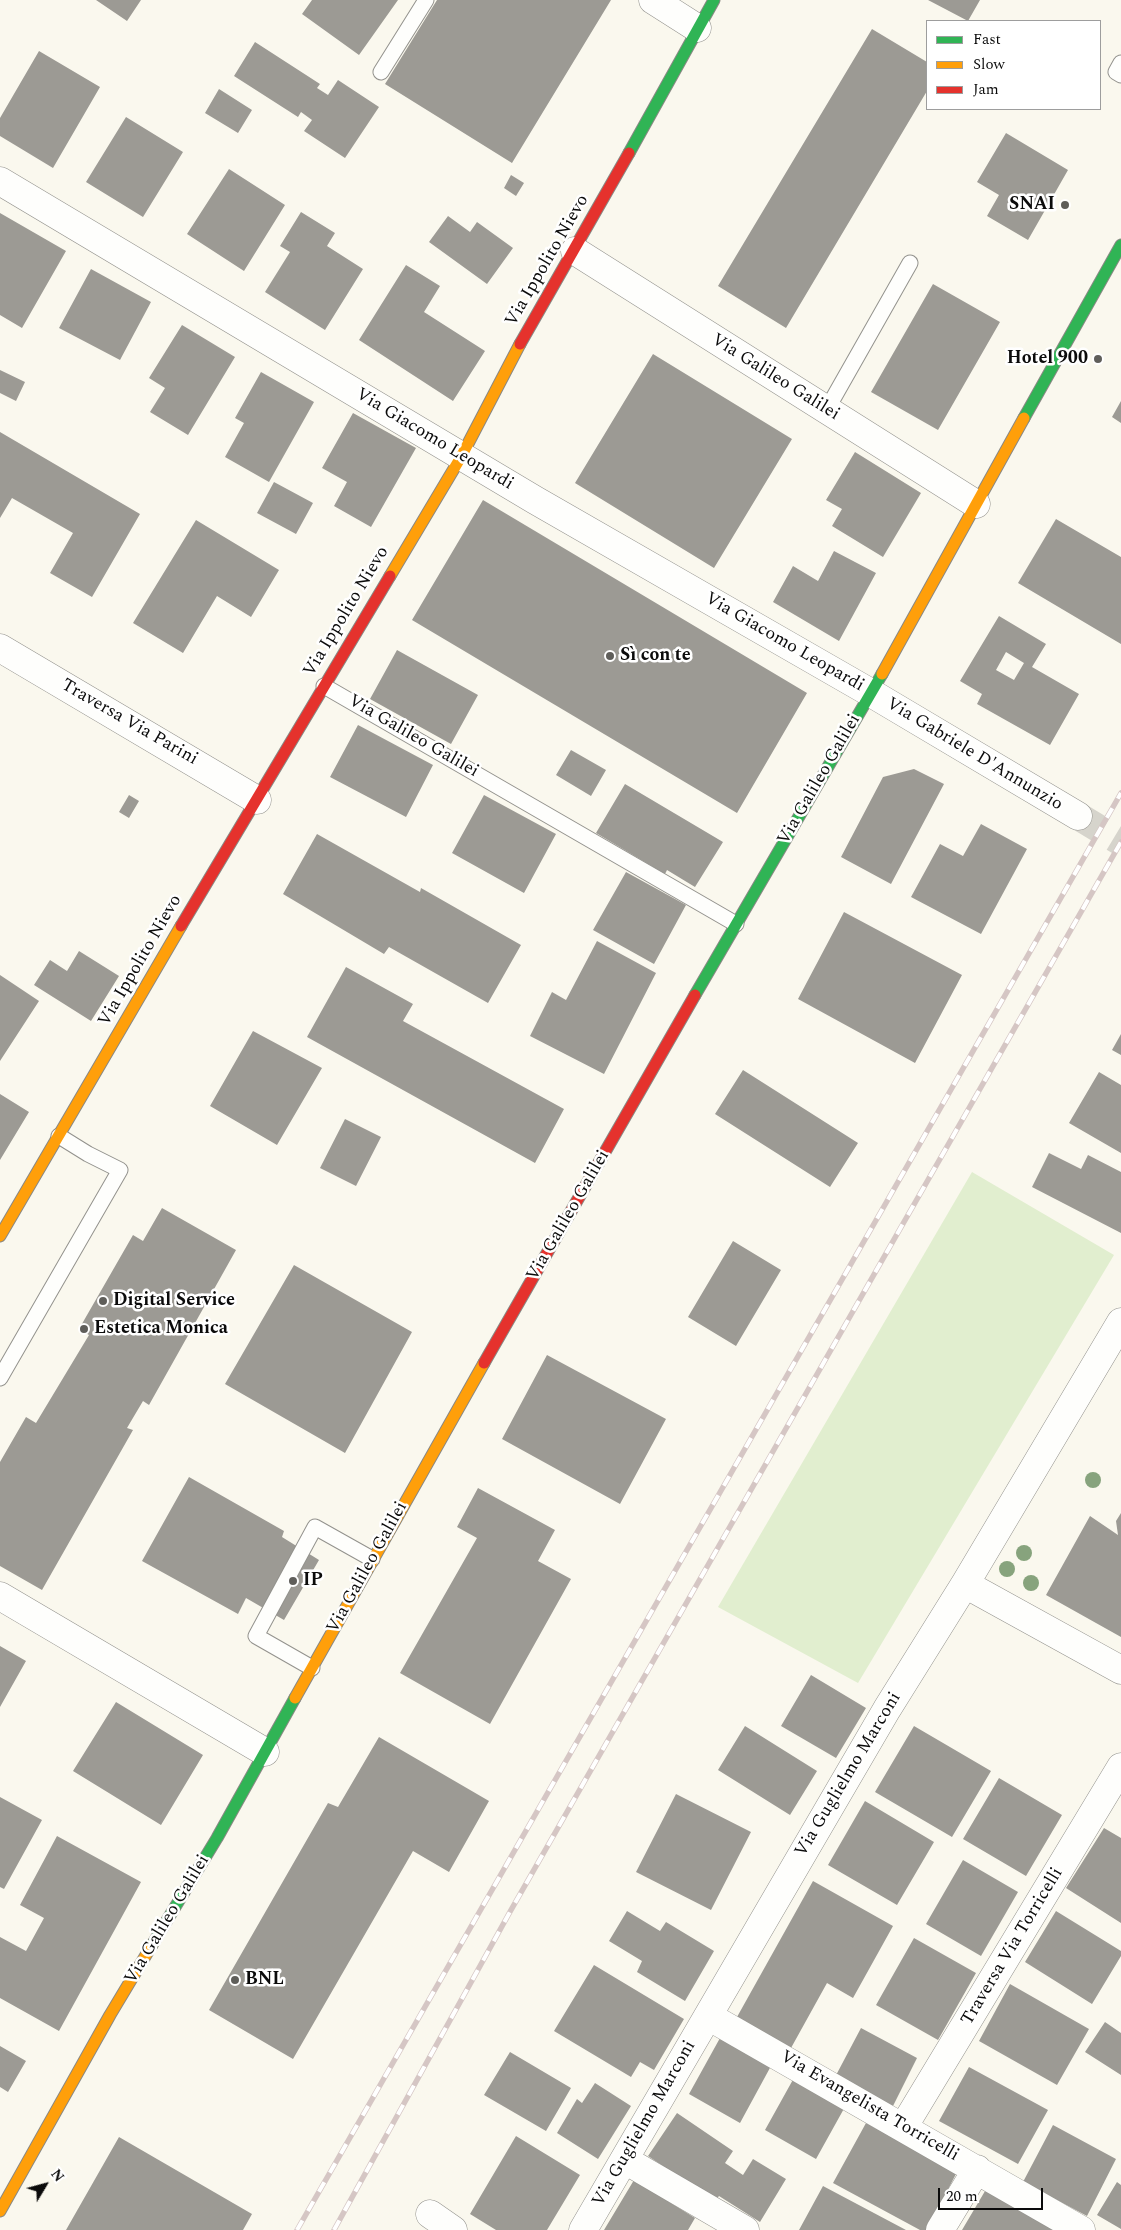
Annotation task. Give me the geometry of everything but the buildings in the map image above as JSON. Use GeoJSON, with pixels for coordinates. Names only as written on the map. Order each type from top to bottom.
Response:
{"type":"FeatureCollection","features":[{"type":"Feature","properties":{"kind":"main road","name":"Via Ippolito Nievo"},"geometry":{"type":"LineString","coordinates":[[0,1236],[461,457],[528,330],[714,0]]}},
{"type":"Feature","properties":{"kind":"main road","name":"Via Galileo Galilei"},"geometry":{"type":"LineString","coordinates":[[0,2211],[110,2015],[217,1838],[372,1559],[736,924],[871,693],[1121,245]]}},
{"type":"Feature","properties":{"kind":"street"},"geometry":{"type":"LineString","coordinates":[[653,0],[698,28]]}},
{"type":"Feature","properties":{"kind":"street","name":"Via Giacomo Leopardi"},"geometry":{"type":"LineString","coordinates":[[0,180],[461,457],[871,693]]}},
{"type":"Feature","properties":{"kind":"street","name":"Via Galileo Galilei"},"geometry":{"type":"LineString","coordinates":[[574,251],[976,504]]}},
{"type":"Feature","properties":{"kind":"street","name":"Traversa Via Parini"},"geometry":{"type":"LineString","coordinates":[[0,648],[257,800]]}},
{"type":"Feature","properties":{"kind":"street","name":"Via Gabriele D'Annunzio"},"geometry":{"type":"LineString","coordinates":[[871,693],[1078,816]]}},
{"type":"Feature","properties":{"kind":"street","name":"Via Guglielmo Marconi"},"geometry":{"type":"LineString","coordinates":[[583,2230],[626,2160],[888,1709],[965,1584],[1111,1362],[1121,1322]]}},
{"type":"Feature","properties":{"kind":"street"},"geometry":{"type":"LineString","coordinates":[[965,1584],[1121,1670]]}},
{"type":"Feature","properties":{"kind":"street"},"geometry":{"type":"LineString","coordinates":[[0,1596],[265,1752]]}},
{"type":"Feature","properties":{"kind":"street","name":"Traversa Via Torricelli"},"geometry":{"type":"LineString","coordinates":[[904,2126],[1121,1767]]}},
{"type":"Feature","properties":{"kind":"street","name":"Via Evangelista Torricelli"},"geometry":{"type":"LineString","coordinates":[[708,2016],[904,2126],[1081,2230]]}},
{"type":"Feature","properties":{"kind":"street"},"geometry":{"type":"LineString","coordinates":[[626,2160],[745,2230]]}},
{"type":"Feature","properties":{"kind":"street"},"geometry":{"type":"LineString","coordinates":[[940,2230],[978,2169]]}},
{"type":"Feature","properties":{"kind":"street"},"geometry":{"type":"LineString","coordinates":[[430,2214],[454,2230]]}},
{"type":"Feature","properties":{"kind":"lane"},"geometry":{"type":"LineString","coordinates":[[381,72],[426,0]]}},
{"type":"Feature","properties":{"kind":"lane"},"geometry":{"type":"LineString","coordinates":[[1121,63],[1116,72],[1121,75]]}},
{"type":"Feature","properties":{"kind":"lane"},"geometry":{"type":"LineString","coordinates":[[826,411],[910,263]]}},
{"type":"Feature","properties":{"kind":"lane","name":"Via Galileo Galilei"},"geometry":{"type":"LineString","coordinates":[[324,686],[736,924]]}},
{"type":"Feature","properties":{"kind":"lane"},"geometry":{"type":"LineString","coordinates":[[0,1378],[120,1170],[88,1154],[60,1136]]}},
{"type":"Feature","properties":{"kind":"lane"},"geometry":{"type":"LineString","coordinates":[[312,1668],[256,1636],[310,1536],[315,1527],[372,1559]]}},
{"type":"Feature","properties":{"kind":"green space"},"geometry":{"type":"Polygon","coordinates":[[[972,1172],[1114,1255],[858,1683],[718,1607],[972,1172]]]}},
{"type":"Feature","properties":{"kind":"tunnel"},"geometry":{"type":"LineString","coordinates":[[1078,816],[1121,842]]}},
{"type":"Feature","properties":{"kind":"railway"},"geometry":{"type":"LineString","coordinates":[[297,2230],[1121,793]]}},
{"type":"Feature","properties":{"kind":"railway"},"geometry":{"type":"LineString","coordinates":[[334,2230],[511,1910],[1121,842]]}},
{"type":"Feature","properties":{"kind":"traffic: fast"},"geometry":{"type":"LineString","coordinates":[[629,153],[714,0]]}},
{"type":"Feature","properties":{"kind":"traffic: fast"},"geometry":{"type":"LineString","coordinates":[[1024,418],[1121,245]]}},
{"type":"Feature","properties":{"kind":"traffic: fast"},"geometry":{"type":"LineString","coordinates":[[695,995],[882,674]]}},
{"type":"Feature","properties":{"kind":"traffic: fast"},"geometry":{"type":"LineString","coordinates":[[152,1945],[217,1838],[295,1698]]}},
{"type":"Feature","properties":{"kind":"traffic: slow"},"geometry":{"type":"LineString","coordinates":[[390,576],[461,457],[520,344]]}},
{"type":"Feature","properties":{"kind":"traffic: slow"},"geometry":{"type":"LineString","coordinates":[[882,674],[1024,418]]}},
{"type":"Feature","properties":{"kind":"traffic: slow"},"geometry":{"type":"LineString","coordinates":[[0,1236],[181,926]]}},
{"type":"Feature","properties":{"kind":"traffic: slow"},"geometry":{"type":"LineString","coordinates":[[295,1698],[484,1363]]}},
{"type":"Feature","properties":{"kind":"traffic: slow"},"geometry":{"type":"LineString","coordinates":[[0,2211],[110,2015],[152,1945]]}},
{"type":"Feature","properties":{"kind":"traffic: jam"},"geometry":{"type":"LineString","coordinates":[[520,344],[629,153]]}},
{"type":"Feature","properties":{"kind":"traffic: jam"},"geometry":{"type":"LineString","coordinates":[[181,926],[390,576]]}},
{"type":"Feature","properties":{"kind":"traffic: jam"},"geometry":{"type":"LineString","coordinates":[[484,1363],[695,995]]}},
{"type":"Feature","properties":{"kind":"place","name":"SNAI"},"geometry":{"type":"Point","coordinates":[1065,205]}},
{"type":"Feature","properties":{"kind":"place","name":"Hotel 900"},"geometry":{"type":"Point","coordinates":[1098,359]}},
{"type":"Feature","properties":{"kind":"place","name":"Sì con te"},"geometry":{"type":"Point","coordinates":[610,656]}},
{"type":"Feature","properties":{"kind":"place","name":"Digital Service"},"geometry":{"type":"Point","coordinates":[103,1301]}},
{"type":"Feature","properties":{"kind":"place","name":"Estetica Monica"},"geometry":{"type":"Point","coordinates":[84,1329]}},
{"type":"Feature","properties":{"kind":"place","name":"IP"},"geometry":{"type":"Point","coordinates":[293,1581]}},
{"type":"Feature","properties":{"kind":"place","name":"BNL"},"geometry":{"type":"Point","coordinates":[235,1980]}}]}
